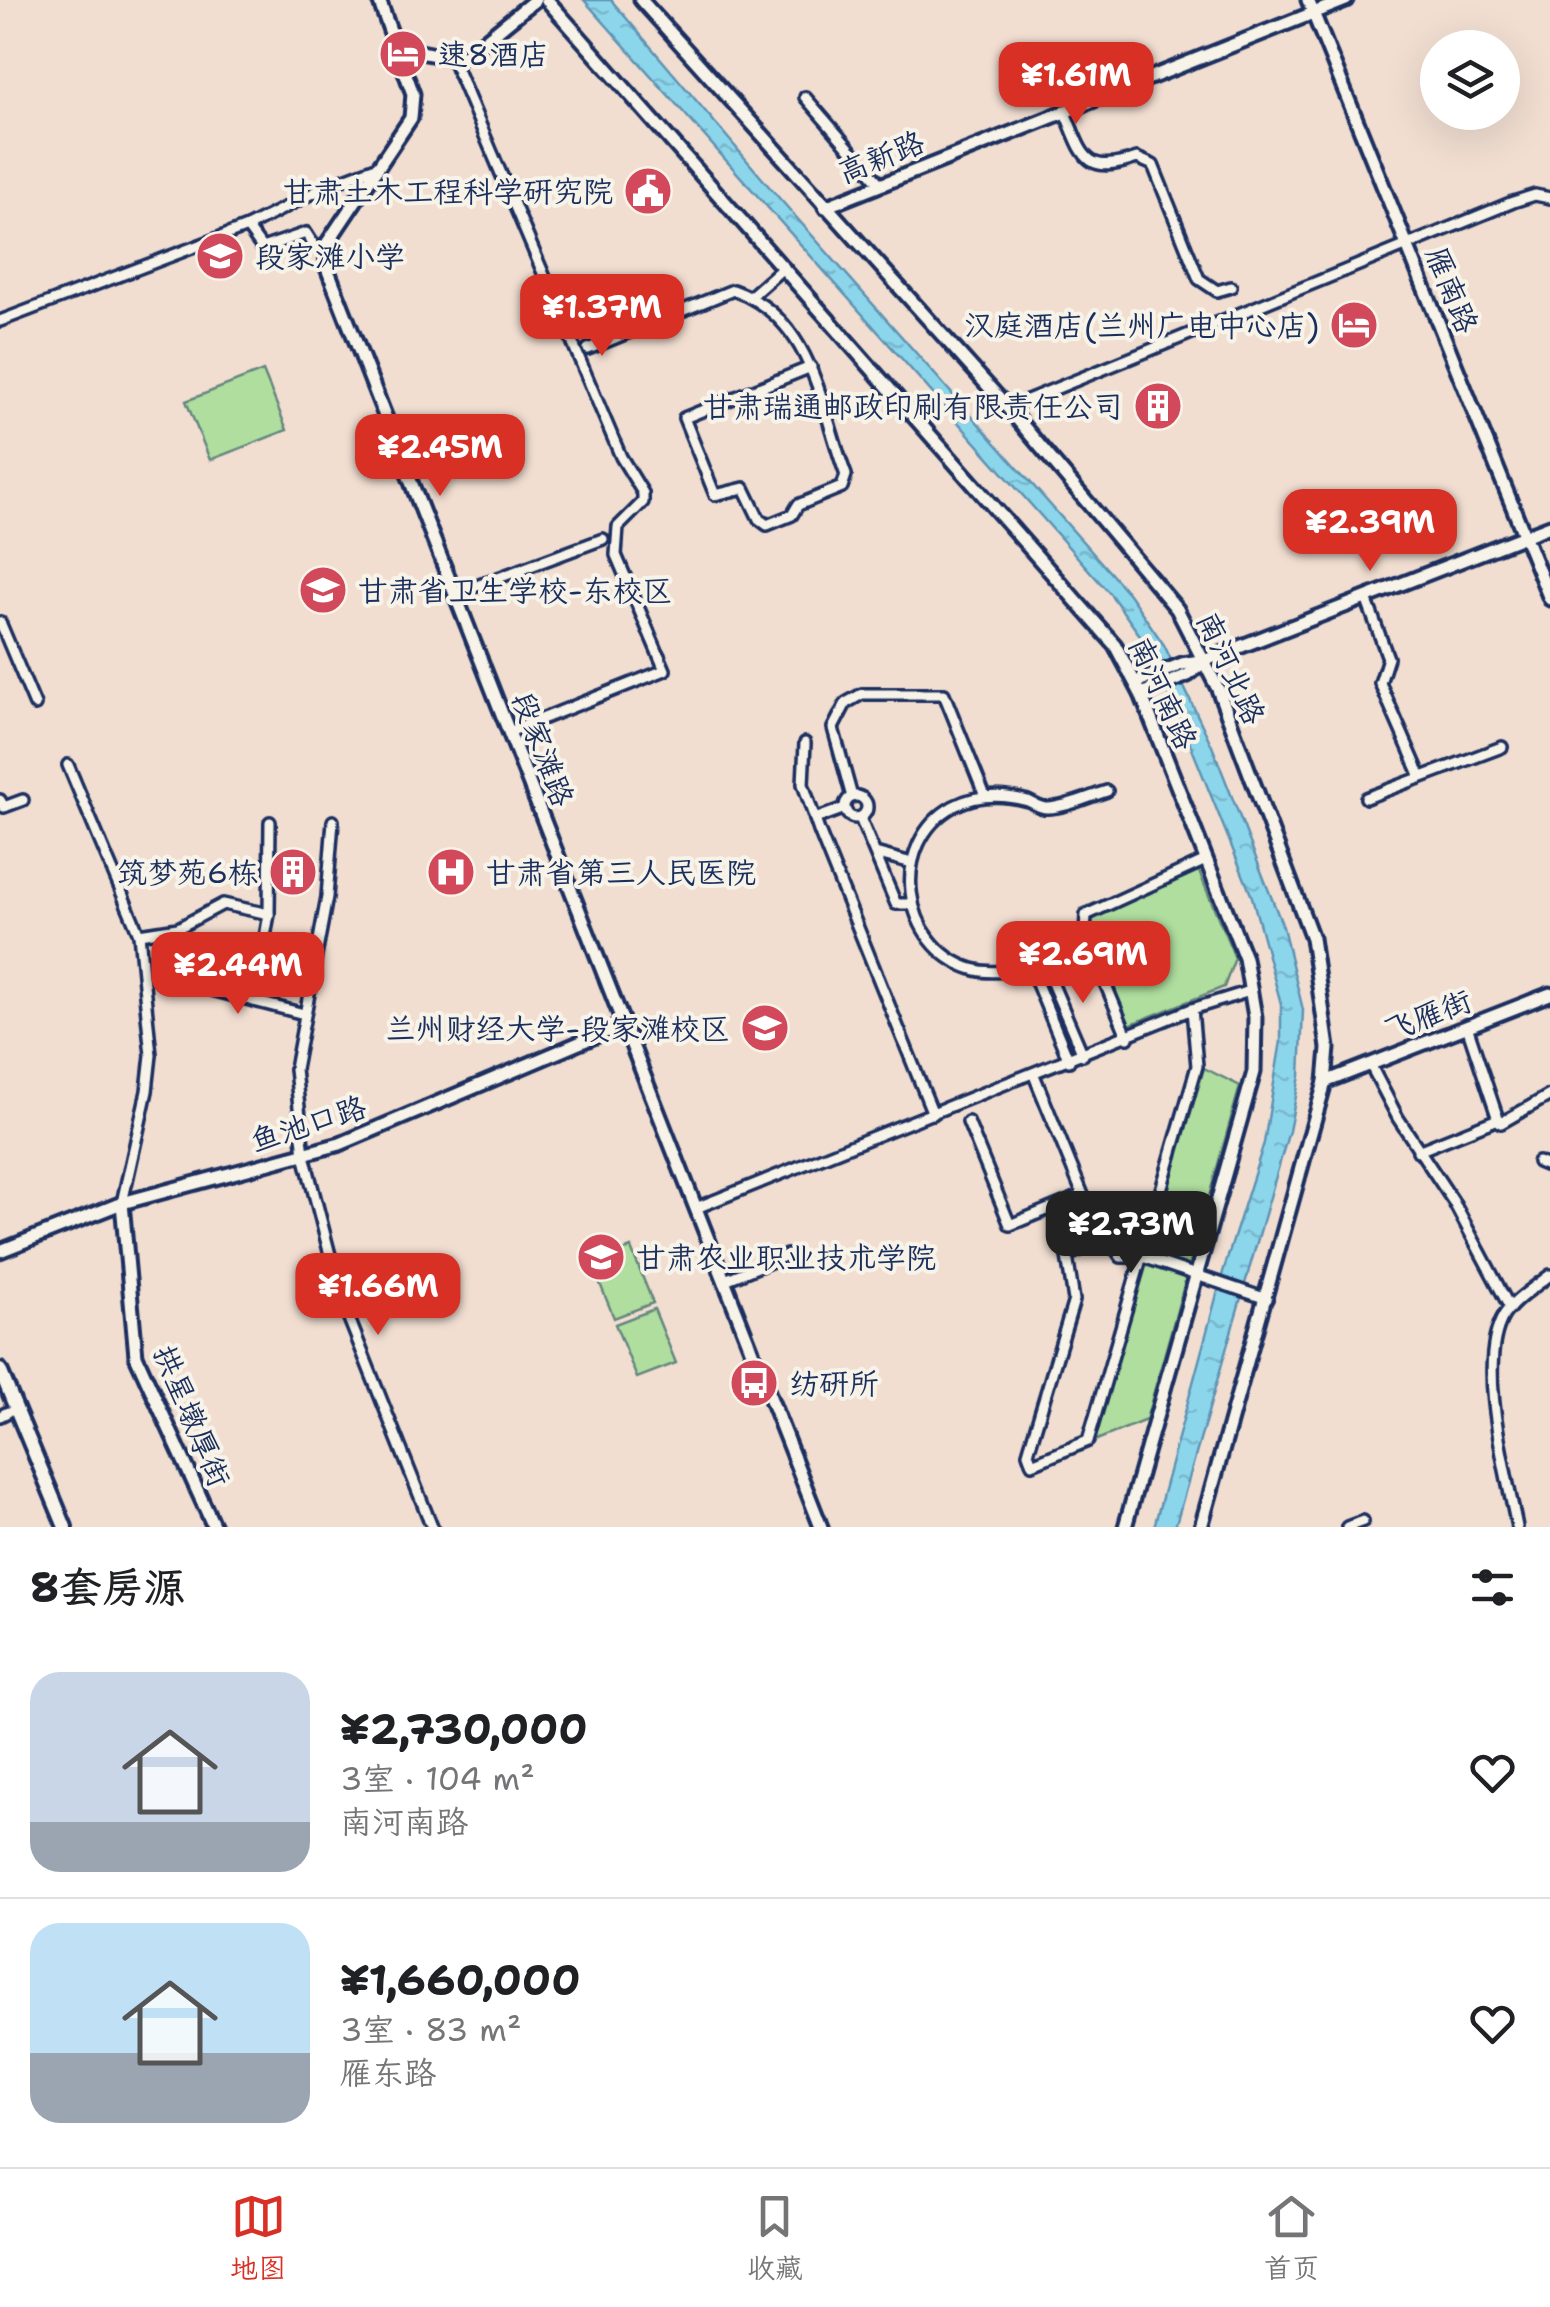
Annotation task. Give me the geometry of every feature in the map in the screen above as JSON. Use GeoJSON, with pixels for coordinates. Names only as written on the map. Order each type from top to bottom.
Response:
{"type":"FeatureCollection","features":[{"type":"Feature","properties":{"kind":"main road"},"geometry":{"type":"LineString","coordinates":[[0,1370],[65,1527]]}},
{"type":"Feature","properties":{"kind":"main road"},"geometry":{"type":"LineString","coordinates":[[0,1392],[4,1414],[56,1527]]}},
{"type":"Feature","properties":{"kind":"street"},"geometry":{"type":"LineString","coordinates":[[327,254],[326,245],[412,118],[413,94],[379,0]]}},
{"type":"Feature","properties":{"kind":"street"},"geometry":{"type":"LineString","coordinates":[[398,48],[452,58],[480,45],[535,0]]}},
{"type":"Feature","properties":{"kind":"street","name":"南河南路"},"geometry":{"type":"LineString","coordinates":[[547,0],[1089,611],[1145,686],[1245,958],[1254,1072],[1199,1279],[1126,1527]]}},
{"type":"Feature","properties":{"kind":"street","name":"南河北路"},"geometry":{"type":"LineString","coordinates":[[642,0],[1008,408],[1152,576],[1206,660],[1312,938],[1328,1048],[1324,1082],[1201,1527]]}},
{"type":"Feature","properties":{"kind":"street","name":"雁南路"},"geometry":{"type":"LineString","coordinates":[[1308,0],[1550,600]]}},
{"type":"Feature","properties":{"kind":"street","name":"高新路"},"geometry":{"type":"LineString","coordinates":[[826,207],[1346,0]]}},
{"type":"Feature","properties":{"kind":"street"},"geometry":{"type":"LineString","coordinates":[[452,58],[621,457],[644,493],[643,502],[618,527],[616,555],[664,670],[509,732]]}},
{"type":"Feature","properties":{"kind":"street"},"geometry":{"type":"LineString","coordinates":[[805,97],[880,185]]}},
{"type":"Feature","properties":{"kind":"street"},"geometry":{"type":"LineString","coordinates":[[1064,110],[1082,152],[1095,165],[1114,166],[1137,158],[1153,165],[1199,279],[1217,290],[1231,286]]}},
{"type":"Feature","properties":{"kind":"street"},"geometry":{"type":"LineString","coordinates":[[0,322],[247,227],[330,185],[379,166]]}},
{"type":"Feature","properties":{"kind":"street"},"geometry":{"type":"LineString","coordinates":[[1008,408],[1534,194],[1550,198]]}},
{"type":"Feature","properties":{"kind":"street"},"geometry":{"type":"LineString","coordinates":[[247,227],[262,248],[306,233],[315,248],[327,254]]}},
{"type":"Feature","properties":{"kind":"street","name":"段家滩路"},"geometry":{"type":"LineString","coordinates":[[327,254],[328,268],[821,1527]]}},
{"type":"Feature","properties":{"kind":"street"},"geometry":{"type":"LineString","coordinates":[[751,296],[784,267]]}},
{"type":"Feature","properties":{"kind":"street"},"geometry":{"type":"LineString","coordinates":[[588,350],[733,290],[760,300],[811,367],[831,414],[828,430],[846,480],[838,489],[798,505],[792,514],[767,525],[760,520],[744,488],[715,495],[684,418],[811,367]]}},
{"type":"Feature","properties":{"kind":"street"},"geometry":{"type":"LineString","coordinates":[[1145,686],[1550,526]]}},
{"type":"Feature","properties":{"kind":"street"},"geometry":{"type":"LineString","coordinates":[[455,594],[603,538]]}},
{"type":"Feature","properties":{"kind":"street"},"geometry":{"type":"LineString","coordinates":[[1366,598],[1388,658],[1380,684],[1421,777]]}},
{"type":"Feature","properties":{"kind":"street"},"geometry":{"type":"LineString","coordinates":[[0,622],[35,705]]}},
{"type":"Feature","properties":{"kind":"street"},"geometry":{"type":"LineString","coordinates":[[815,819],[845,808],[852,797],[833,728],[846,703],[870,693],[944,694],[985,796]]}},
{"type":"Feature","properties":{"kind":"street"},"geometry":{"type":"LineString","coordinates":[[805,743],[803,784],[815,819],[933,1114]]}},
{"type":"Feature","properties":{"kind":"street"},"geometry":{"type":"LineString","coordinates":[[1366,798],[1502,747]]}},
{"type":"Feature","properties":{"kind":"street"},"geometry":{"type":"LineString","coordinates":[[68,765],[139,934],[151,1055],[148,1090],[122,1203]]}},
{"type":"Feature","properties":{"kind":"street"},"geometry":{"type":"LineString","coordinates":[[1083,1056],[1047,971],[1030,967],[987,972],[946,956],[925,936],[912,904],[912,863],[930,826],[952,807],[985,796],[1010,796],[1044,810],[1107,791]]}},
{"type":"Feature","properties":{"kind":"street"},"geometry":{"type":"LineString","coordinates":[[852,797],[867,804],[860,818],[896,904],[912,904]]}},
{"type":"Feature","properties":{"kind":"street"},"geometry":{"type":"LineString","coordinates":[[0,800],[4,807],[23,800]]}},
{"type":"Feature","properties":{"kind":"street"},"geometry":{"type":"LineString","coordinates":[[845,808],[850,817],[860,818]]}},
{"type":"Feature","properties":{"kind":"street"},"geometry":{"type":"LineString","coordinates":[[332,820],[326,897],[296,1069],[304,1155],[342,1301],[432,1527]]}},
{"type":"Feature","properties":{"kind":"street"},"geometry":{"type":"LineString","coordinates":[[254,1001],[270,914],[270,822]]}},
{"type":"Feature","properties":{"kind":"street"},"geometry":{"type":"LineString","coordinates":[[875,853],[912,863]]}},
{"type":"Feature","properties":{"kind":"street"},"geometry":{"type":"LineString","coordinates":[[1128,1038],[1085,935],[1086,914],[1206,860]]}},
{"type":"Feature","properties":{"kind":"street"},"geometry":{"type":"LineString","coordinates":[[139,934],[178,928],[222,904],[270,914]]}},
{"type":"Feature","properties":{"kind":"street"},"geometry":{"type":"LineString","coordinates":[[1030,967],[1069,1061]]}},
{"type":"Feature","properties":{"kind":"street"},"geometry":{"type":"LineString","coordinates":[[180,982],[304,1014]]}},
{"type":"Feature","properties":{"kind":"street"},"geometry":{"type":"LineString","coordinates":[[696,1208],[1128,1038],[1192,1009],[1250,990]]}},
{"type":"Feature","properties":{"kind":"street","name":"飞雁街"},"geometry":{"type":"LineString","coordinates":[[1324,1082],[1550,994]]}},
{"type":"Feature","properties":{"kind":"street"},"geometry":{"type":"LineString","coordinates":[[1192,1009],[1197,1066],[1143,1257],[1088,1441],[1032,1464],[1028,1453],[1074,1300],[1066,1256],[1108,1238],[1121,1256],[1143,1257],[1199,1279],[1267,1298]]}},
{"type":"Feature","properties":{"kind":"street","name":"鱼池口路"},"geometry":{"type":"LineString","coordinates":[[0,1251],[122,1203],[304,1155],[624,1024]]}},
{"type":"Feature","properties":{"kind":"street"},"geometry":{"type":"LineString","coordinates":[[1466,1026],[1501,1123],[1550,1095]]}},
{"type":"Feature","properties":{"kind":"street"},"geometry":{"type":"LineString","coordinates":[[1370,1064],[1418,1151],[1454,1201],[1510,1308]]}},
{"type":"Feature","properties":{"kind":"street"},"geometry":{"type":"LineString","coordinates":[[968,1122],[1010,1225],[1083,1195],[1034,1074]]}},
{"type":"Feature","properties":{"kind":"street"},"geometry":{"type":"LineString","coordinates":[[1418,1151],[1498,1119]]}},
{"type":"Feature","properties":{"kind":"street"},"geometry":{"type":"LineString","coordinates":[[1538,1162],[1550,1166]]}},
{"type":"Feature","properties":{"kind":"street","name":"拱星墩厚街"},"geometry":{"type":"LineString","coordinates":[[122,1203],[136,1356],[214,1527]]}},
{"type":"Feature","properties":{"kind":"street"},"geometry":{"type":"LineString","coordinates":[[724,1280],[787,1255]]}},
{"type":"Feature","properties":{"kind":"street"},"geometry":{"type":"LineString","coordinates":[[1518,1527],[1498,1431],[1494,1334],[1510,1308],[1550,1275]]}},
{"type":"Feature","properties":{"kind":"street"},"geometry":{"type":"LineString","coordinates":[[1347,1527],[1363,1522]]}},
{"type":"Feature","properties":{"kind":"green space"},"geometry":{"type":"Polygon","coordinates":[[[263,371],[287,430],[210,460],[186,401],[263,371]]]}},
{"type":"Feature","properties":{"kind":"green space"},"geometry":{"type":"Polygon","coordinates":[[[1195,862],[1235,958],[1224,987],[1129,1025],[1081,909],[1195,862]]]}},
{"type":"Feature","properties":{"kind":"green space"},"geometry":{"type":"Polygon","coordinates":[[[1204,1068],[1240,1086],[1146,1420],[1094,1441],[1204,1068]]]}},
{"type":"Feature","properties":{"kind":"green space"},"geometry":{"type":"Polygon","coordinates":[[[631,1248],[653,1303],[614,1318],[592,1264],[631,1248]]]}},
{"type":"Feature","properties":{"kind":"green space"},"geometry":{"type":"Polygon","coordinates":[[[654,1309],[676,1363],[637,1378],[615,1324],[654,1309]]]}},
{"type":"Feature","properties":{"kind":"water"},"geometry":{"type":"Polygon","coordinates":[[[584,0],[611,0],[772,190],[1129,594],[1164,645],[1212,746],[1283,927],[1303,1010],[1300,1076],[1289,1131],[1175,1527],[1154,1527],[1223,1272],[1264,1143],[1281,1041],[1281,1004],[1252,897],[1174,704],[1144,641],[1111,595],[584,0]]]}},
{"type":"Feature","properties":{"kind":"place","name":"速8酒店"},"geometry":{"type":"Point","coordinates":[403,54]}},
{"type":"Feature","properties":{"kind":"place","name":"甘肃土木工程科学研究院"},"geometry":{"type":"Point","coordinates":[648,191]}},
{"type":"Feature","properties":{"kind":"place","name":"段家滩小学"},"geometry":{"type":"Point","coordinates":[220,256]}},
{"type":"Feature","properties":{"kind":"place","name":"汉庭酒店(兰州广电中心店)"},"geometry":{"type":"Point","coordinates":[1354,325]}},
{"type":"Feature","properties":{"kind":"place","name":"甘肃瑞通邮政印刷有限责任公司"},"geometry":{"type":"Point","coordinates":[1158,406]}},
{"type":"Feature","properties":{"kind":"place","name":"甘肃省卫生学校-东校区"},"geometry":{"type":"Point","coordinates":[323,590]}},
{"type":"Feature","properties":{"kind":"place","name":"筑梦苑6栋"},"geometry":{"type":"Point","coordinates":[293,872]}},
{"type":"Feature","properties":{"kind":"place","name":"甘肃省第三人民医院"},"geometry":{"type":"Point","coordinates":[451,872]}},
{"type":"Feature","properties":{"kind":"place","name":"兰州财经大学-段家滩校区"},"geometry":{"type":"Point","coordinates":[765,1028]}},
{"type":"Feature","properties":{"kind":"place","name":"甘肃农业职业技术学院"},"geometry":{"type":"Point","coordinates":[601,1257]}},
{"type":"Feature","properties":{"kind":"place","name":"纺研所"},"geometry":{"type":"Point","coordinates":[754,1383]}}]}
